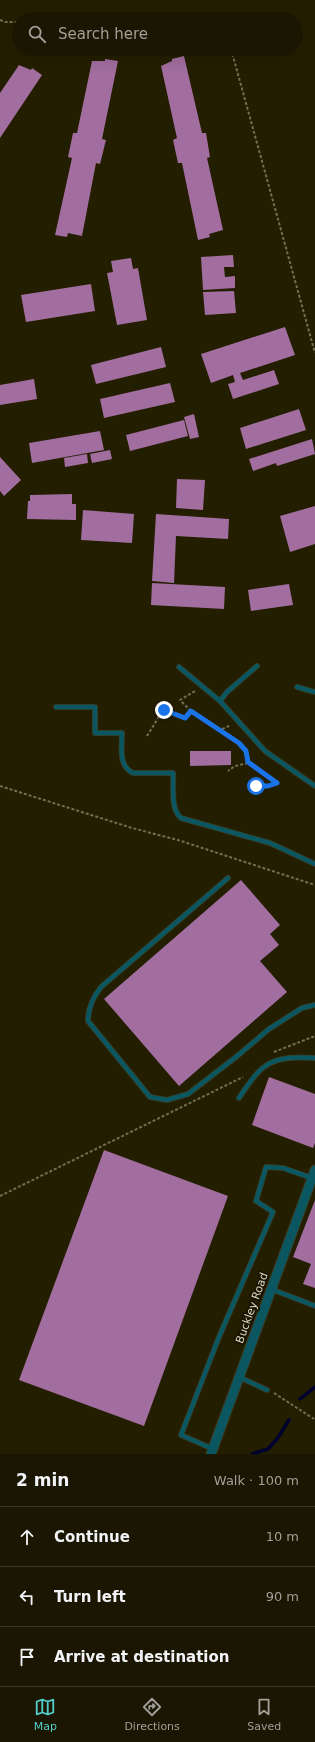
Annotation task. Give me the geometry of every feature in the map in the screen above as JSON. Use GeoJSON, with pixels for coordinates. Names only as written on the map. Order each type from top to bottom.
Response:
{"type":"FeatureCollection","features":[{"type":"Feature","properties":{"kind":"street","name":"Buckley Road"},"geometry":{"type":"LineString","coordinates":[[212,1452],[313,1174]]}},
{"type":"Feature","properties":{"kind":"lane"},"geometry":{"type":"LineString","coordinates":[[220,701],[227,692],[257,666]]}},
{"type":"Feature","properties":{"kind":"lane"},"geometry":{"type":"LineString","coordinates":[[179,667],[220,701],[265,751],[315,786]]}},
{"type":"Feature","properties":{"kind":"lane"},"geometry":{"type":"LineString","coordinates":[[297,687],[315,692]]}},
{"type":"Feature","properties":{"kind":"lane"},"geometry":{"type":"LineString","coordinates":[[56,707],[95,707],[95,733],[122,733],[122,763],[133,773],[173,773],[174,807],[176,815],[181,818],[270,843],[315,864]]}},
{"type":"Feature","properties":{"kind":"lane"},"geometry":{"type":"LineString","coordinates":[[228,878],[102,987],[94,996],[88,1012],[88,1021],[150,1097],[167,1100],[188,1094],[269,1029],[302,1008],[315,1005]]}},
{"type":"Feature","properties":{"kind":"lane"},"geometry":{"type":"LineString","coordinates":[[239,1098],[264,1066],[279,1059],[300,1057],[315,1058]]}},
{"type":"Feature","properties":{"kind":"lane"},"geometry":{"type":"LineString","coordinates":[[212,1452],[181,1435],[219,1337],[273,1212],[256,1201],[266,1167],[283,1168],[313,1174]]}},
{"type":"Feature","properties":{"kind":"lane"},"geometry":{"type":"LineString","coordinates":[[271,1289],[315,1306]]}},
{"type":"Feature","properties":{"kind":"lane"},"geometry":{"type":"LineString","coordinates":[[239,1377],[268,1390]]}},
{"type":"Feature","properties":{"kind":"path"},"geometry":{"type":"LineString","coordinates":[[0,20],[4,22],[12,22]]}},
{"type":"Feature","properties":{"kind":"path"},"geometry":{"type":"LineString","coordinates":[[233,56],[315,353]]}},
{"type":"Feature","properties":{"kind":"path"},"geometry":{"type":"LineString","coordinates":[[203,686],[180,700],[191,711],[239,743],[246,751],[248,762],[277,783],[268,786],[256,786]]}},
{"type":"Feature","properties":{"kind":"path"},"geometry":{"type":"LineString","coordinates":[[147,736],[164,710],[185,718],[191,711]]}},
{"type":"Feature","properties":{"kind":"path"},"geometry":{"type":"LineString","coordinates":[[220,730],[226,728],[237,720]]}},
{"type":"Feature","properties":{"kind":"path"},"geometry":{"type":"LineString","coordinates":[[228,771],[235,766],[248,762]]}},
{"type":"Feature","properties":{"kind":"path"},"geometry":{"type":"LineString","coordinates":[[0,786],[125,826],[178,840],[315,885]]}},
{"type":"Feature","properties":{"kind":"path"},"geometry":{"type":"LineString","coordinates":[[271,1054],[315,1036]]}},
{"type":"Feature","properties":{"kind":"path"},"geometry":{"type":"LineString","coordinates":[[0,1196],[244,1077]]}},
{"type":"Feature","properties":{"kind":"path"},"geometry":{"type":"LineString","coordinates":[[268,1390],[314,1419]]}},
{"type":"Feature","properties":{"kind":"building"},"geometry":{"type":"Polygon","coordinates":[[[184,56],[202,133],[206,133],[210,157],[207,158],[223,230],[209,234],[210,237],[198,240],[182,163],[178,163],[173,140],[177,138],[161,66],[172,61],[172,59],[184,56]]]}},
{"type":"Feature","properties":{"kind":"building"},"geometry":{"type":"Polygon","coordinates":[[[105,59],[118,61],[102,139],[106,140],[100,164],[96,163],[82,236],[68,233],[67,237],[55,235],[72,158],[68,157],[73,133],[77,133],[92,61],[105,61],[105,59]]]}},
{"type":"Feature","properties":{"kind":"building"},"geometry":{"type":"Polygon","coordinates":[[[19,65],[31,70],[32,68],[42,75],[0,138],[0,93],[19,65]]]}},
{"type":"Feature","properties":{"kind":"building"},"geometry":{"type":"Polygon","coordinates":[[[233,255],[234,267],[224,267],[225,277],[235,276],[235,288],[203,290],[201,257],[233,255]]]}},
{"type":"Feature","properties":{"kind":"building"},"geometry":{"type":"Polygon","coordinates":[[[131,258],[133,269],[138,268],[147,320],[117,325],[107,273],[113,272],[111,261],[131,258]]]}},
{"type":"Feature","properties":{"kind":"building"},"geometry":{"type":"Polygon","coordinates":[[[91,284],[95,311],[26,322],[21,295],[91,284]]]}},
{"type":"Feature","properties":{"kind":"building"},"geometry":{"type":"Polygon","coordinates":[[[234,291],[236,313],[205,315],[203,292],[234,291]]]}},
{"type":"Feature","properties":{"kind":"building"},"geometry":{"type":"Polygon","coordinates":[[[285,327],[295,355],[240,373],[243,380],[274,370],[279,384],[233,399],[228,384],[235,382],[233,375],[211,383],[201,354],[285,327]]]}},
{"type":"Feature","properties":{"kind":"building"},"geometry":{"type":"Polygon","coordinates":[[[161,347],[166,367],[96,384],[91,365],[161,347]]]}},
{"type":"Feature","properties":{"kind":"building"},"geometry":{"type":"Polygon","coordinates":[[[34,379],[37,399],[0,405],[0,385],[34,379]]]}},
{"type":"Feature","properties":{"kind":"building"},"geometry":{"type":"Polygon","coordinates":[[[170,383],[175,402],[104,418],[100,399],[170,383]]]}},
{"type":"Feature","properties":{"kind":"building"},"geometry":{"type":"Polygon","coordinates":[[[299,409],[306,430],[246,449],[240,428],[299,409]]]}},
{"type":"Feature","properties":{"kind":"building"},"geometry":{"type":"Polygon","coordinates":[[[194,414],[199,437],[190,439],[184,417],[194,414]]]}},
{"type":"Feature","properties":{"kind":"building"},"geometry":{"type":"Polygon","coordinates":[[[184,420],[188,436],[130,451],[126,435],[184,420]]]}},
{"type":"Feature","properties":{"kind":"building"},"geometry":{"type":"Polygon","coordinates":[[[100,431],[104,450],[32,463],[29,443],[100,431]]]}},
{"type":"Feature","properties":{"kind":"building"},"geometry":{"type":"Polygon","coordinates":[[[312,439],[315,454],[277,466],[276,463],[253,471],[249,459],[312,439]]]}},
{"type":"Feature","properties":{"kind":"building"},"geometry":{"type":"Polygon","coordinates":[[[110,450],[112,459],[92,463],[90,454],[110,450]]]}},
{"type":"Feature","properties":{"kind":"building"},"geometry":{"type":"Polygon","coordinates":[[[87,454],[88,463],[65,467],[64,458],[87,454]]]}},
{"type":"Feature","properties":{"kind":"building"},"geometry":{"type":"Polygon","coordinates":[[[0,457],[21,480],[4,496],[0,491],[0,457]]]}},
{"type":"Feature","properties":{"kind":"building"},"geometry":{"type":"Polygon","coordinates":[[[177,479],[205,480],[203,510],[176,508],[177,479]]]}},
{"type":"Feature","properties":{"kind":"building"},"geometry":{"type":"Polygon","coordinates":[[[72,494],[72,504],[76,504],[76,520],[27,519],[28,501],[30,501],[30,495],[72,494]]]}},
{"type":"Feature","properties":{"kind":"building"},"geometry":{"type":"Polygon","coordinates":[[[315,506],[315,544],[290,552],[280,516],[315,506]]]}},
{"type":"Feature","properties":{"kind":"building"},"geometry":{"type":"Polygon","coordinates":[[[83,510],[134,514],[132,543],[81,540],[83,510]]]}},
{"type":"Feature","properties":{"kind":"building"},"geometry":{"type":"Polygon","coordinates":[[[156,514],[229,519],[228,539],[176,536],[174,583],[152,581],[156,514]]]}},
{"type":"Feature","properties":{"kind":"building"},"geometry":{"type":"Polygon","coordinates":[[[152,583],[225,587],[224,609],[151,605],[152,583]]]}},
{"type":"Feature","properties":{"kind":"building"},"geometry":{"type":"Polygon","coordinates":[[[289,584],[293,605],[251,611],[248,590],[289,584]]]}},
{"type":"Feature","properties":{"kind":"building"},"geometry":{"type":"Polygon","coordinates":[[[190,751],[231,751],[231,765],[190,766],[190,751]]]}},
{"type":"Feature","properties":{"kind":"building"},"geometry":{"type":"Polygon","coordinates":[[[241,880],[280,925],[270,934],[279,945],[260,961],[287,992],[179,1086],[104,999],[241,880]]]}},
{"type":"Feature","properties":{"kind":"building"},"geometry":{"type":"Polygon","coordinates":[[[269,1077],[315,1094],[315,1143],[313,1148],[252,1125],[269,1077]]]}},
{"type":"Feature","properties":{"kind":"building"},"geometry":{"type":"Polygon","coordinates":[[[104,1150],[228,1196],[144,1426],[19,1380],[104,1150]]]}},
{"type":"Feature","properties":{"kind":"building"},"geometry":{"type":"Polygon","coordinates":[[[315,1200],[315,1288],[303,1284],[311,1264],[293,1257],[315,1200]]]}},
{"type":"Feature","properties":{"kind":"waterway"},"geometry":{"type":"LineString","coordinates":[[300,1399],[315,1387]]}},
{"type":"Feature","properties":{"kind":"waterway"},"geometry":{"type":"LineString","coordinates":[[252,1454],[268,1449],[277,1439],[289,1420]]}},
{"type":"Feature","properties":{"kind":"route"},"geometry":{"type":"LineString","coordinates":[[164,710],[185,718],[191,711],[239,743],[246,751],[248,762],[277,783],[268,786],[256,786]]}}]}
